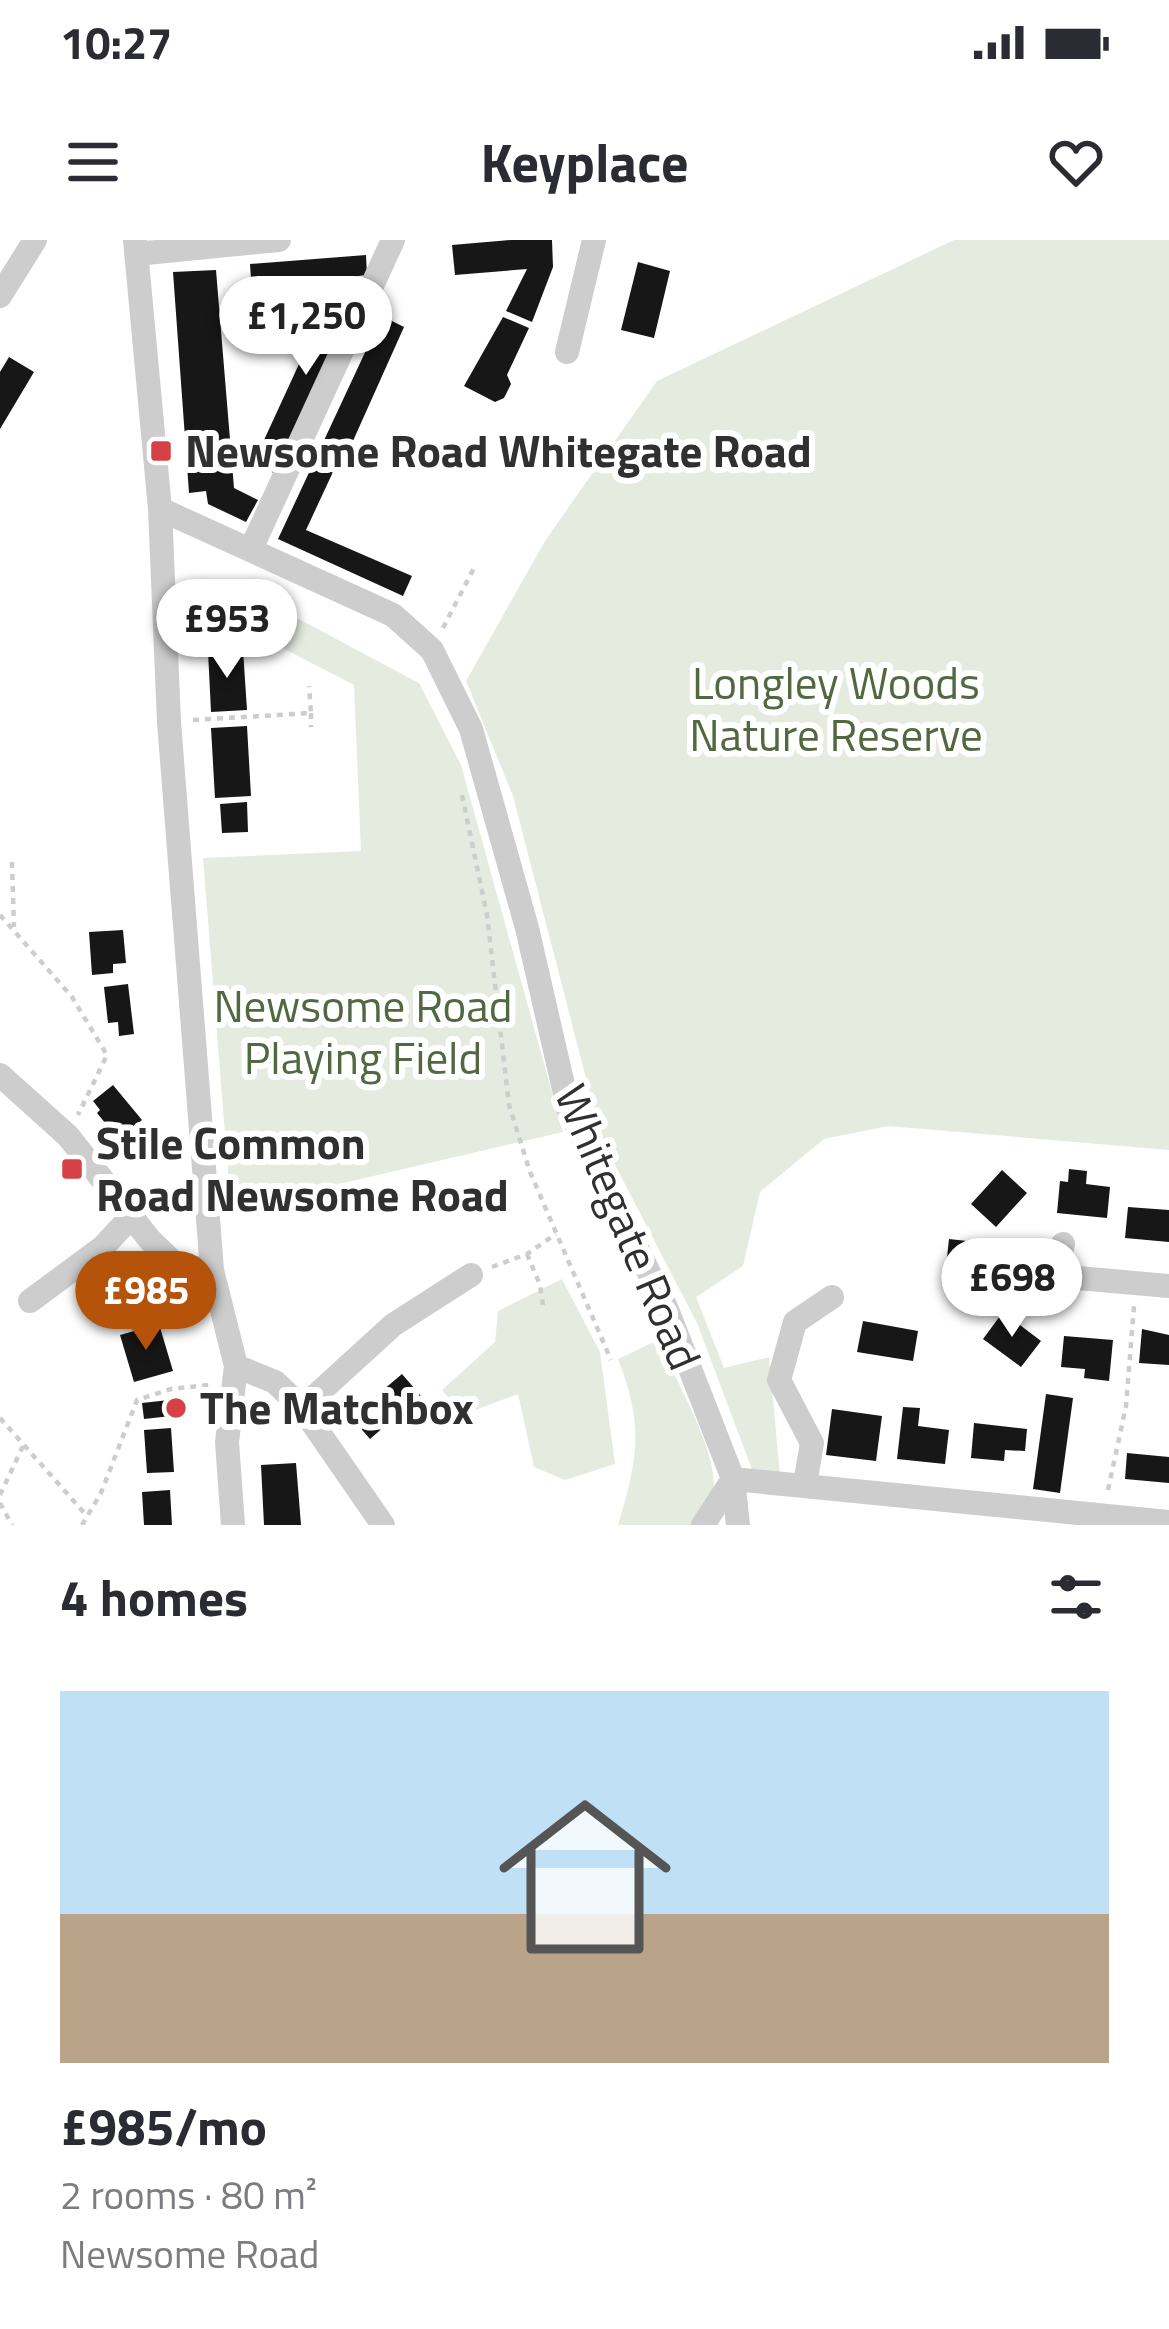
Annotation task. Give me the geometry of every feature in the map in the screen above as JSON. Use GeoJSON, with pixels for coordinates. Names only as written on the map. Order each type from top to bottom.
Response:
{"type":"FeatureCollection","features":[{"type":"Feature","properties":{"kind":"street"},"geometry":{"type":"LineString","coordinates":[[0,296],[35,240]]}},
{"type":"Feature","properties":{"kind":"street"},"geometry":{"type":"LineString","coordinates":[[233,1525],[226,1442],[235,1374],[212,1270],[169,722],[160,509],[135,247],[279,240]]}},
{"type":"Feature","properties":{"kind":"street"},"geometry":{"type":"LineString","coordinates":[[250,549],[394,240]]}},
{"type":"Feature","properties":{"kind":"street"},"geometry":{"type":"LineString","coordinates":[[566,352],[594,240]]}},
{"type":"Feature","properties":{"kind":"street","name":"Whitegate Road"},"geometry":{"type":"LineString","coordinates":[[160,509],[393,615],[432,650],[471,729],[527,928],[569,1111],[666,1307],[734,1479],[739,1525]]}},
{"type":"Feature","properties":{"kind":"street"},"geometry":{"type":"LineString","coordinates":[[0,1075],[68,1136],[177,1266],[212,1270]]}},
{"type":"Feature","properties":{"kind":"street"},"geometry":{"type":"LineString","coordinates":[[30,1301],[103,1247],[131,1216]]}},
{"type":"Feature","properties":{"kind":"street"},"geometry":{"type":"LineString","coordinates":[[1063,1244],[1055,1276],[1169,1286]]}},
{"type":"Feature","properties":{"kind":"street"},"geometry":{"type":"LineString","coordinates":[[302,1408],[393,1325],[471,1276]]}},
{"type":"Feature","properties":{"kind":"street"},"geometry":{"type":"LineString","coordinates":[[806,1484],[812,1442],[779,1380],[795,1322],[832,1297]]}},
{"type":"Feature","properties":{"kind":"street"},"geometry":{"type":"LineString","coordinates":[[235,1374],[275,1382],[302,1408],[383,1525]]}},
{"type":"Feature","properties":{"kind":"street"},"geometry":{"type":"LineString","coordinates":[[704,1525],[734,1479],[1169,1522]]}},
{"type":"Feature","properties":{"kind":"path"},"geometry":{"type":"LineString","coordinates":[[432,650],[475,566]]}},
{"type":"Feature","properties":{"kind":"path"},"geometry":{"type":"LineString","coordinates":[[309,686],[310,727]]}},
{"type":"Feature","properties":{"kind":"path"},"geometry":{"type":"LineString","coordinates":[[169,722],[310,713]]}},
{"type":"Feature","properties":{"kind":"path"},"geometry":{"type":"LineString","coordinates":[[462,801],[487,915],[509,1105],[530,1172],[610,1360]]}},
{"type":"Feature","properties":{"kind":"path"},"geometry":{"type":"LineString","coordinates":[[12,862],[14,927]]}},
{"type":"Feature","properties":{"kind":"path"},"geometry":{"type":"LineString","coordinates":[[0,915],[72,997],[107,1055],[68,1136]]}},
{"type":"Feature","properties":{"kind":"path"},"geometry":{"type":"LineString","coordinates":[[471,1276],[527,1254],[556,1234]]}},
{"type":"Feature","properties":{"kind":"path"},"geometry":{"type":"LineString","coordinates":[[527,1254],[543,1305]]}},
{"type":"Feature","properties":{"kind":"path"},"geometry":{"type":"LineString","coordinates":[[1102,1516],[1126,1406],[1136,1282]]}},
{"type":"Feature","properties":{"kind":"path"},"geometry":{"type":"LineString","coordinates":[[82,1525],[101,1492],[136,1400],[235,1374]]}},
{"type":"Feature","properties":{"kind":"path"},"geometry":{"type":"LineString","coordinates":[[0,1418],[87,1516]]}},
{"type":"Feature","properties":{"kind":"path"},"geometry":{"type":"LineString","coordinates":[[12,1525],[0,1499],[24,1444]]}},
{"type":"Feature","properties":{"kind":"green space","name":"Longley Woods Nature Reserve"},"geometry":{"type":"Polygon","coordinates":[[[954,240],[1169,240],[1169,1150],[888,1126],[824,1139],[760,1192],[743,1266],[696,1297],[724,1368],[769,1357],[780,1475],[754,1475],[697,1323],[602,1140],[513,796],[466,681],[545,541],[657,381],[954,240]]]}},
{"type":"Feature","properties":{"kind":"green space","name":"Newsome Road Playing Field"},"geometry":{"type":"Polygon","coordinates":[[[265,601],[419,683],[461,765],[563,1132],[231,1209],[203,858],[361,851],[354,685],[269,641],[265,601]]]}},
{"type":"Feature","properties":{"kind":"green space"},"geometry":{"type":"Polygon","coordinates":[[[562,1279],[600,1352],[615,1464],[565,1480],[534,1467],[518,1394],[462,1415],[442,1390],[495,1342],[498,1311],[562,1279]]]}},
{"type":"Feature","properties":{"kind":"green space"},"geometry":{"type":"Polygon","coordinates":[[[658,1340],[703,1437],[714,1477],[713,1493],[693,1525],[618,1525],[634,1461],[635,1423],[618,1359],[658,1340]]]}},
{"type":"Feature","properties":{"kind":"building"},"geometry":{"type":"Polygon","coordinates":[[[552,240],[553,267],[532,322],[506,311],[527,269],[455,275],[452,245],[552,240]]]}},
{"type":"Feature","properties":{"kind":"building"},"geometry":{"type":"Polygon","coordinates":[[[366,255],[367,275],[333,279],[334,287],[252,294],[250,264],[366,255]]]}},
{"type":"Feature","properties":{"kind":"building"},"geometry":{"type":"Polygon","coordinates":[[[638,262],[670,271],[654,338],[621,330],[638,262]]]}},
{"type":"Feature","properties":{"kind":"building"},"geometry":{"type":"Polygon","coordinates":[[[216,270],[234,488],[258,500],[246,522],[208,504],[206,491],[189,493],[173,272],[216,270]]]}},
{"type":"Feature","properties":{"kind":"building"},"geometry":{"type":"Polygon","coordinates":[[[334,288],[360,288],[274,473],[253,464],[334,288]]]}},
{"type":"Feature","properties":{"kind":"building"},"geometry":{"type":"Polygon","coordinates":[[[382,316],[404,327],[344,461],[339,459],[306,530],[412,576],[403,596],[278,539],[382,316]]]}},
{"type":"Feature","properties":{"kind":"building"},"geometry":{"type":"Polygon","coordinates":[[[503,317],[529,328],[507,375],[511,384],[504,398],[495,402],[464,386],[503,317]]]}},
{"type":"Feature","properties":{"kind":"building"},"geometry":{"type":"Polygon","coordinates":[[[9,357],[34,372],[0,429],[0,372],[9,357]]]}},
{"type":"Feature","properties":{"kind":"building"},"geometry":{"type":"Polygon","coordinates":[[[238,589],[254,606],[226,633],[209,615],[238,589]]]}},
{"type":"Feature","properties":{"kind":"building"},"geometry":{"type":"Polygon","coordinates":[[[243,650],[247,710],[211,712],[208,651],[243,650]]]}},
{"type":"Feature","properties":{"kind":"building"},"geometry":{"type":"Polygon","coordinates":[[[247,726],[251,796],[215,798],[211,728],[247,726]]]}},
{"type":"Feature","properties":{"kind":"building"},"geometry":{"type":"Polygon","coordinates":[[[247,802],[248,832],[222,833],[220,804],[247,802]]]}},
{"type":"Feature","properties":{"kind":"building"},"geometry":{"type":"Polygon","coordinates":[[[123,930],[126,963],[113,964],[113,973],[92,975],[89,932],[123,930]]]}},
{"type":"Feature","properties":{"kind":"building"},"geometry":{"type":"Polygon","coordinates":[[[128,984],[134,1034],[119,1036],[118,1022],[108,1023],[104,987],[128,984]]]}},
{"type":"Feature","properties":{"kind":"building"},"geometry":{"type":"Polygon","coordinates":[[[113,1085],[142,1120],[133,1127],[147,1145],[132,1156],[97,1113],[100,1110],[93,1101],[113,1085]]]}},
{"type":"Feature","properties":{"kind":"building"},"geometry":{"type":"Polygon","coordinates":[[[1069,1169],[1087,1171],[1086,1184],[1110,1187],[1107,1218],[1057,1213],[1060,1181],[1068,1182],[1069,1169]]]}},
{"type":"Feature","properties":{"kind":"building"},"geometry":{"type":"Polygon","coordinates":[[[1002,1170],[1027,1193],[996,1227],[971,1204],[1002,1170]]]}},
{"type":"Feature","properties":{"kind":"building"},"geometry":{"type":"Polygon","coordinates":[[[1128,1207],[1169,1210],[1169,1242],[1125,1238],[1128,1207]]]}},
{"type":"Feature","properties":{"kind":"building"},"geometry":{"type":"Polygon","coordinates":[[[949,1239],[994,1244],[988,1294],[958,1291],[960,1278],[945,1276],[949,1239]]]}},
{"type":"Feature","properties":{"kind":"building"},"geometry":{"type":"Polygon","coordinates":[[[1003,1312],[1041,1341],[1021,1367],[983,1339],[1003,1312]]]}},
{"type":"Feature","properties":{"kind":"building"},"geometry":{"type":"Polygon","coordinates":[[[863,1321],[918,1331],[913,1361],[857,1352],[863,1321]]]}},
{"type":"Feature","properties":{"kind":"building"},"geometry":{"type":"Polygon","coordinates":[[[159,1324],[173,1371],[134,1382],[120,1335],[159,1324]]]}},
{"type":"Feature","properties":{"kind":"building"},"geometry":{"type":"Polygon","coordinates":[[[1142,1329],[1169,1335],[1169,1365],[1139,1363],[1142,1329]]]}},
{"type":"Feature","properties":{"kind":"building"},"geometry":{"type":"Polygon","coordinates":[[[1064,1336],[1113,1340],[1109,1381],[1084,1378],[1085,1369],[1061,1367],[1064,1336]]]}},
{"type":"Feature","properties":{"kind":"building"},"geometry":{"type":"Polygon","coordinates":[[[402,1374],[427,1403],[415,1414],[408,1406],[370,1439],[351,1417],[402,1374]]]}},
{"type":"Feature","properties":{"kind":"building"},"geometry":{"type":"Polygon","coordinates":[[[1046,1394],[1073,1398],[1060,1493],[1033,1489],[1046,1394]]]}},
{"type":"Feature","properties":{"kind":"building"},"geometry":{"type":"Polygon","coordinates":[[[169,1400],[171,1416],[144,1419],[142,1403],[169,1400]]]}},
{"type":"Feature","properties":{"kind":"building"},"geometry":{"type":"Polygon","coordinates":[[[903,1407],[920,1408],[918,1426],[949,1430],[945,1464],[897,1459],[903,1407]]]}},
{"type":"Feature","properties":{"kind":"building"},"geometry":{"type":"Polygon","coordinates":[[[832,1409],[882,1416],[876,1461],[826,1455],[832,1409]]]}},
{"type":"Feature","properties":{"kind":"building"},"geometry":{"type":"Polygon","coordinates":[[[974,1423],[1027,1429],[1025,1451],[1005,1450],[1004,1461],[971,1458],[974,1423]]]}},
{"type":"Feature","properties":{"kind":"building"},"geometry":{"type":"Polygon","coordinates":[[[171,1428],[174,1472],[147,1473],[144,1430],[171,1428]]]}},
{"type":"Feature","properties":{"kind":"building"},"geometry":{"type":"Polygon","coordinates":[[[1127,1453],[1169,1457],[1169,1483],[1125,1479],[1127,1453]]]}},
{"type":"Feature","properties":{"kind":"building"},"geometry":{"type":"Polygon","coordinates":[[[296,1463],[301,1525],[264,1525],[261,1465],[296,1463]]]}},
{"type":"Feature","properties":{"kind":"building"},"geometry":{"type":"Polygon","coordinates":[[[170,1490],[172,1525],[144,1525],[142,1492],[170,1490]]]}},
{"type":"Feature","properties":{"kind":"place","name":"Newsome Road Whitegate Road"},"geometry":{"type":"Point","coordinates":[161,451]}},
{"type":"Feature","properties":{"kind":"place","name":"Stile Common Road Newsome Road"},"geometry":{"type":"Point","coordinates":[72,1169]}},
{"type":"Feature","properties":{"kind":"place","name":"The Matchbox"},"geometry":{"type":"Point","coordinates":[176,1408]}}]}
